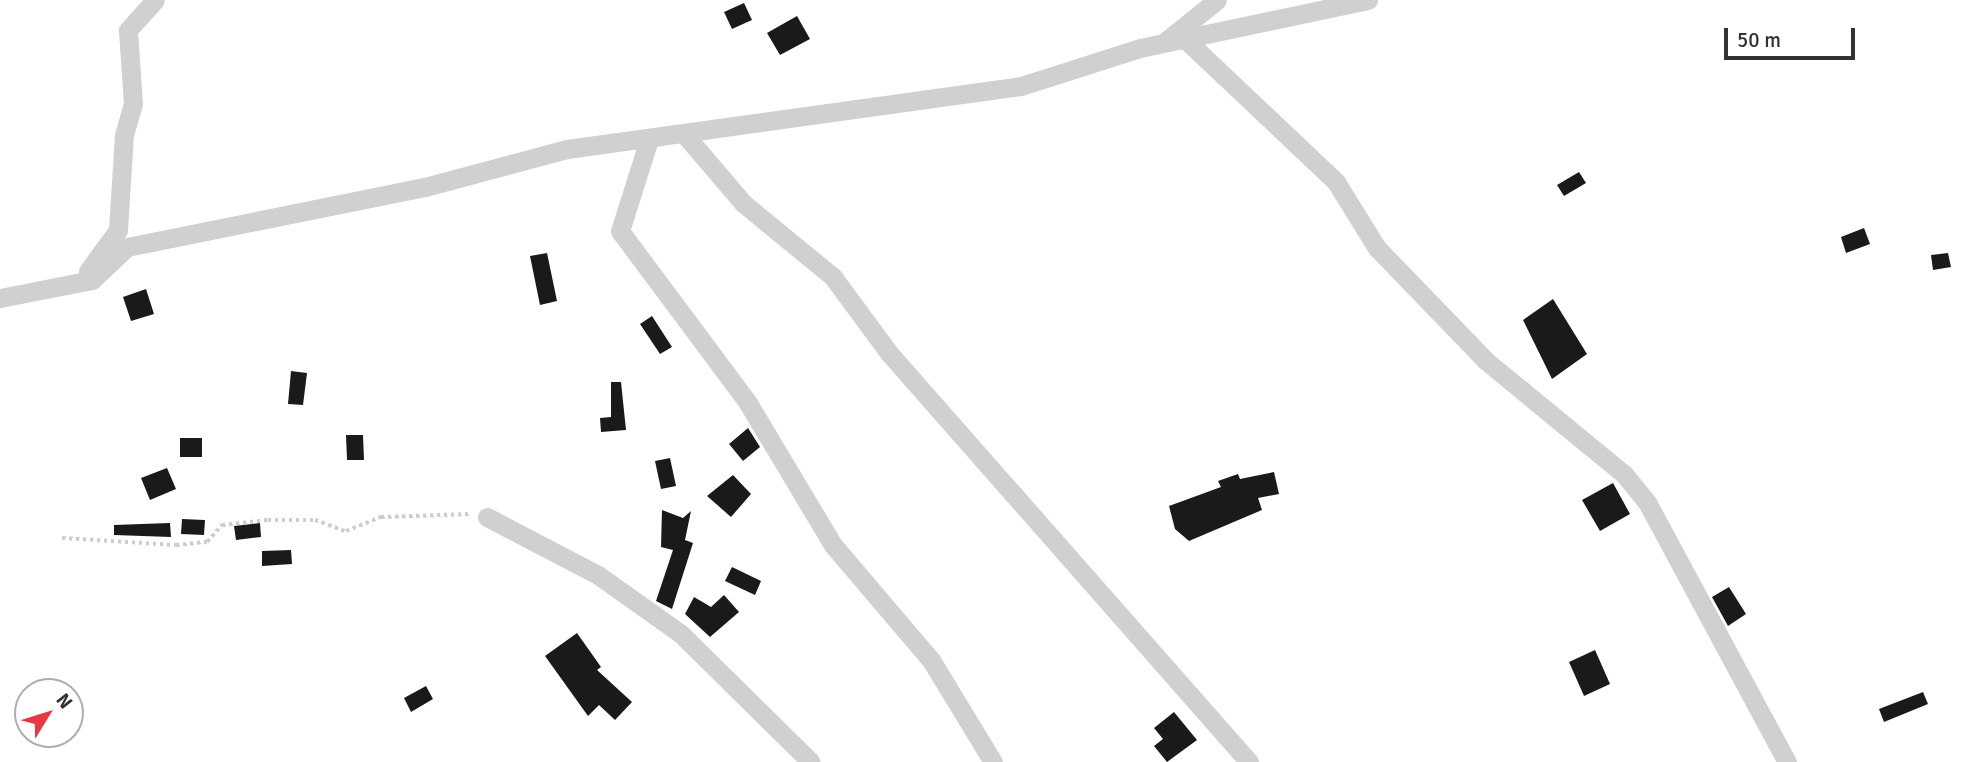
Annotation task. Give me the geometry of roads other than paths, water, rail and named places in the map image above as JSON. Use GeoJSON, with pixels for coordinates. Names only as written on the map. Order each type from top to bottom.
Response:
{"type":"FeatureCollection","features":[{"type":"Feature","properties":{"kind":"street"},"geometry":{"type":"LineString","coordinates":[[81,282],[118,230],[124,135],[133,104],[128,30],[155,0]]}},
{"type":"Feature","properties":{"kind":"street"},"geometry":{"type":"LineString","coordinates":[[1164,43],[1217,0]]}},
{"type":"Feature","properties":{"kind":"street"},"geometry":{"type":"LineString","coordinates":[[0,298],[92,280],[127,247],[425,187],[567,149],[685,135],[1021,86],[1164,43],[1368,0]]}},
{"type":"Feature","properties":{"kind":"street"},"geometry":{"type":"LineString","coordinates":[[1185,38],[1336,183],[1377,248],[1485,360],[1624,474],[1647,504],[1787,762]]}},
{"type":"Feature","properties":{"kind":"street"},"geometry":{"type":"LineString","coordinates":[[685,135],[743,203],[833,277],[889,353],[1249,762]]}},
{"type":"Feature","properties":{"kind":"street"},"geometry":{"type":"LineString","coordinates":[[649,139],[620,231],[741,392],[833,545],[931,660],[993,762]]}},
{"type":"Feature","properties":{"kind":"street"},"geometry":{"type":"LineString","coordinates":[[487,517],[598,575],[681,634],[811,762]]}}]}
